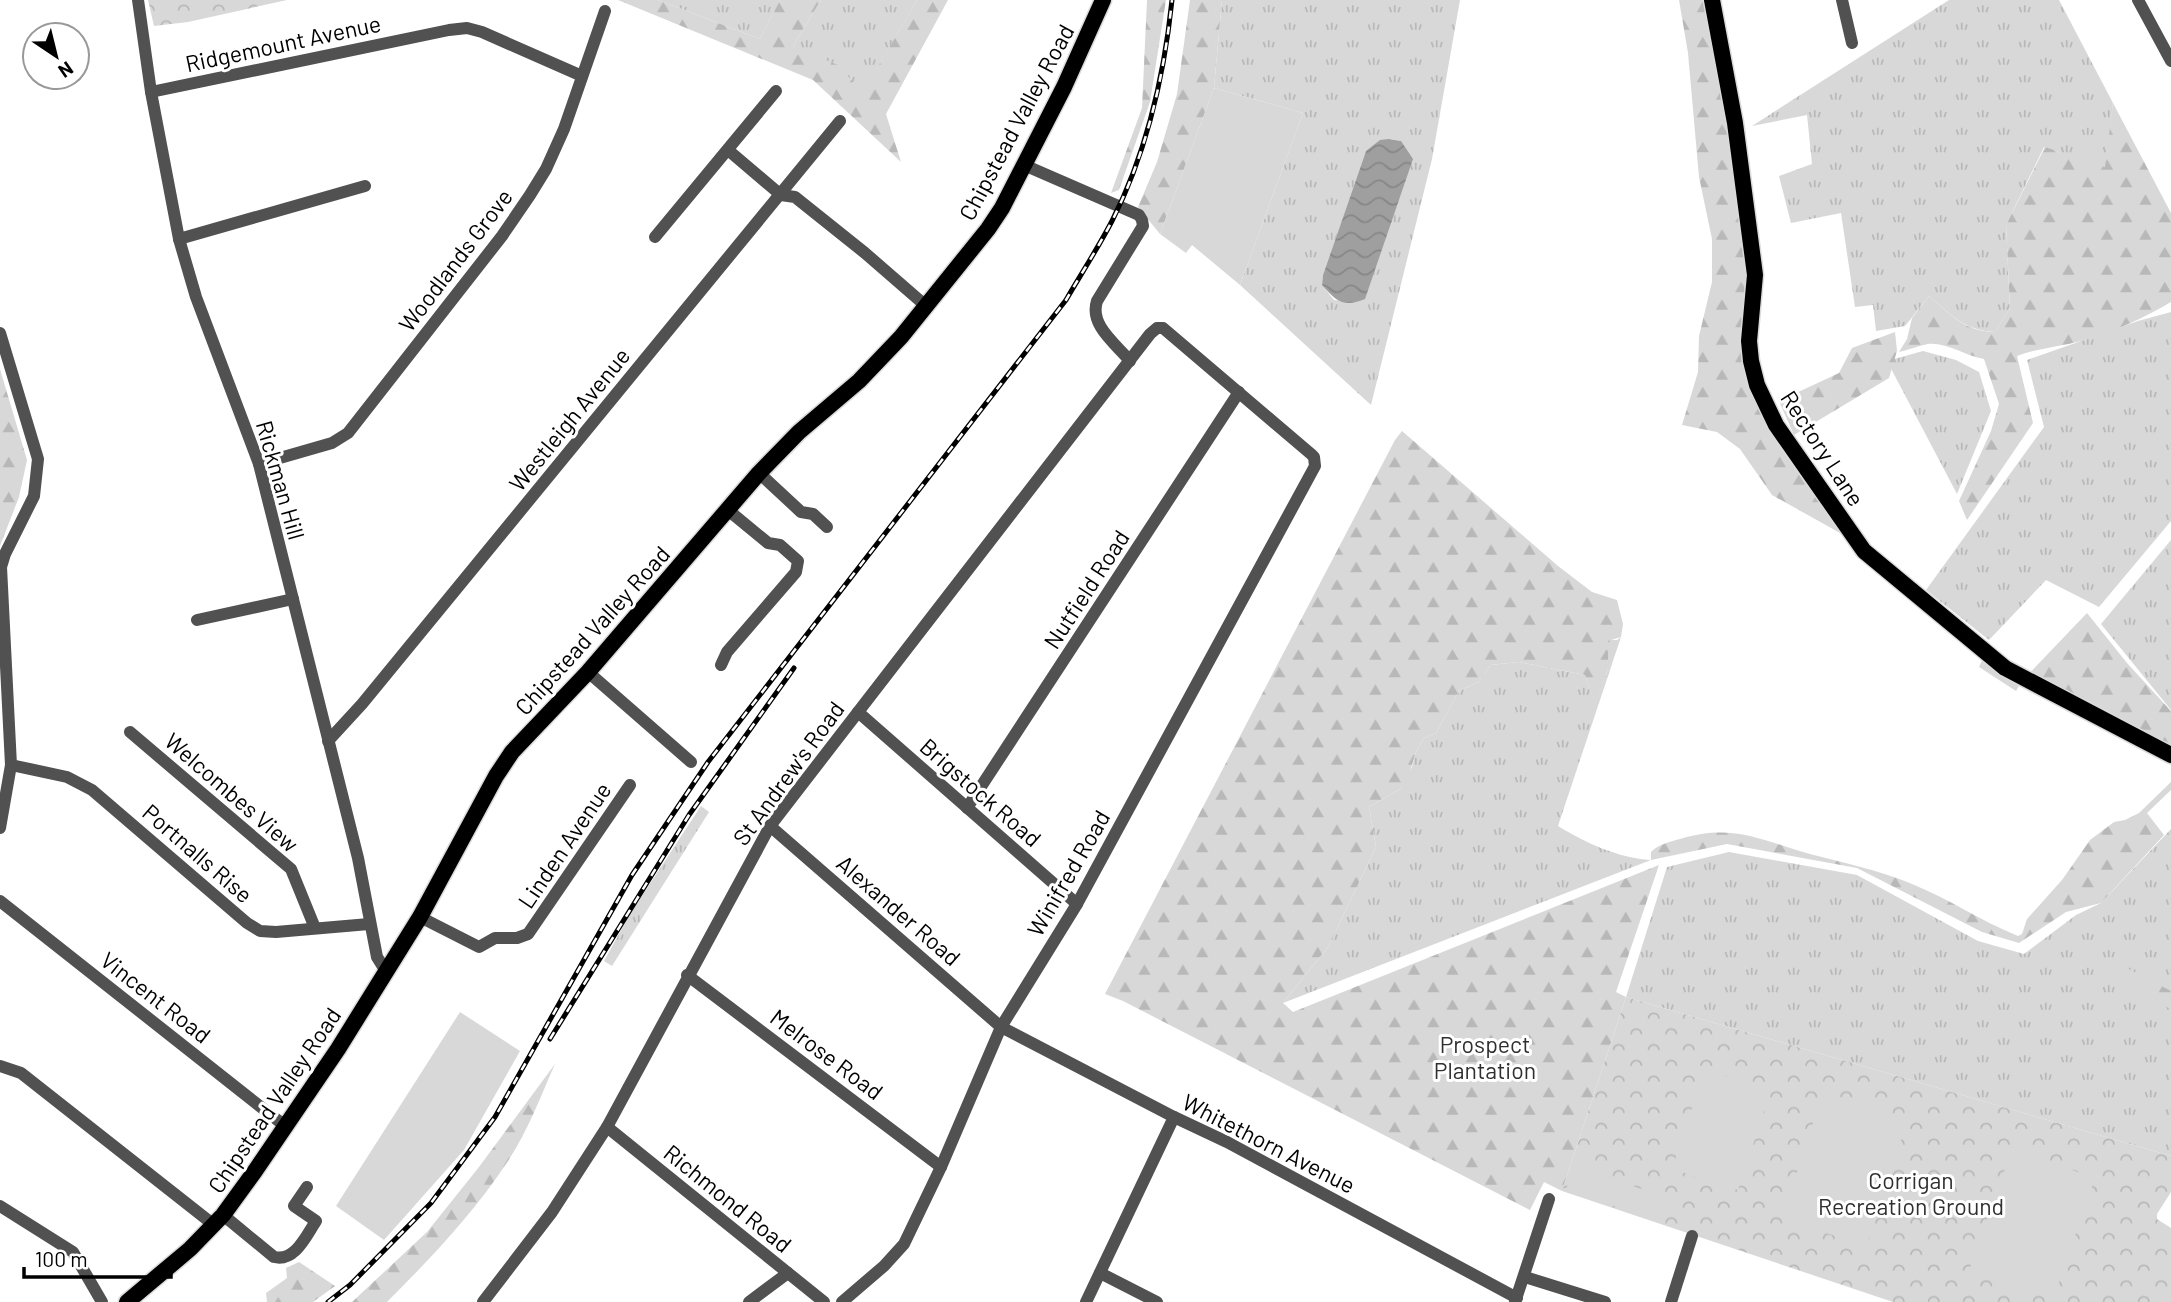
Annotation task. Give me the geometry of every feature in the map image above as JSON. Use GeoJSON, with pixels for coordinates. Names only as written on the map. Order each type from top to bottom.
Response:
{"type":"FeatureCollection","features":[{"type":"Feature","properties":{"kind":"main road","name":"Chipstead Valley Road"},"geometry":{"type":"LineString","coordinates":[[127,1302],[178,1261],[218,1220],[285,1126],[338,1049],[420,916],[503,764],[588,672],[759,473],[799,432],[859,381],[926,306],[995,219],[1064,87],[1103,0]]}},
{"type":"Feature","properties":{"kind":"main road","name":"Rectory Lane"},"geometry":{"type":"LineString","coordinates":[[1712,0],[1735,123],[1755,275],[1749,341],[1751,361],[1757,385],[1776,425],[1864,551],[2005,668],[2171,755]]}},
{"type":"Feature","properties":{"kind":"street","name":"Rickman Hill"},"geometry":{"type":"LineString","coordinates":[[138,0],[151,92],[179,239],[196,296],[259,464],[358,858],[377,957],[382,965],[388,968]]}},
{"type":"Feature","properties":{"kind":"street"},"geometry":{"type":"LineString","coordinates":[[1842,0],[1852,43]]}},
{"type":"Feature","properties":{"kind":"street"},"geometry":{"type":"LineString","coordinates":[[2138,0],[2171,61]]}},
{"type":"Feature","properties":{"kind":"street","name":"Woodlands Grove"},"geometry":{"type":"LineString","coordinates":[[259,464],[340,439],[354,426],[494,247],[546,169],[564,128],[605,10]]}},
{"type":"Feature","properties":{"kind":"street","name":"Ridgemount Avenue"},"geometry":{"type":"LineString","coordinates":[[151,92],[467,28],[582,76]]}},
{"type":"Feature","properties":{"kind":"street"},"geometry":{"type":"LineString","coordinates":[[655,237],[776,91]]}},
{"type":"Feature","properties":{"kind":"street","name":"Westleigh Avenue"},"geometry":{"type":"LineString","coordinates":[[328,741],[362,705],[839,121]]}},
{"type":"Feature","properties":{"kind":"street"},"geometry":{"type":"LineString","coordinates":[[728,150],[781,195],[795,197],[926,306]]}},
{"type":"Feature","properties":{"kind":"street"},"geometry":{"type":"LineString","coordinates":[[1024,165],[1141,217],[1143,226],[1097,301],[1094,312],[1100,326],[1130,360]]}},
{"type":"Feature","properties":{"kind":"street"},"geometry":{"type":"LineString","coordinates":[[179,239],[365,186]]}},
{"type":"Feature","properties":{"kind":"street","name":"St Andrew's Road"},"geometry":{"type":"LineString","coordinates":[[483,1302],[552,1212],[607,1126],[769,826],[1150,334],[1157,328],[1166,329],[1239,392]]}},
{"type":"Feature","properties":{"kind":"street"},"geometry":{"type":"LineString","coordinates":[[0,333],[38,459],[34,496],[1,567],[10,765],[0,828]]}},
{"type":"Feature","properties":{"kind":"street","name":"Winifred Road"},"geometry":{"type":"LineString","coordinates":[[842,1302],[884,1266],[904,1244],[941,1167],[1001,1027],[1077,904],[1314,470],[1315,461],[1311,454],[1239,392]]}},
{"type":"Feature","properties":{"kind":"street","name":"Nutfield Road"},"geometry":{"type":"LineString","coordinates":[[967,808],[1239,392]]}},
{"type":"Feature","properties":{"kind":"street"},"geometry":{"type":"LineString","coordinates":[[759,473],[801,512],[813,514],[827,527]]}},
{"type":"Feature","properties":{"kind":"street"},"geometry":{"type":"LineString","coordinates":[[721,665],[727,652],[796,572],[798,561],[780,545],[768,543],[728,510]]}},
{"type":"Feature","properties":{"kind":"street"},"geometry":{"type":"LineString","coordinates":[[197,620],[293,599]]}},
{"type":"Feature","properties":{"kind":"street"},"geometry":{"type":"LineString","coordinates":[[588,672],[691,762]]}},
{"type":"Feature","properties":{"kind":"street","name":"Brigstock Road"},"geometry":{"type":"LineString","coordinates":[[858,712],[1077,904]]}},
{"type":"Feature","properties":{"kind":"street","name":"Welcombes View"},"geometry":{"type":"LineString","coordinates":[[130,732],[291,869],[315,928]]}},
{"type":"Feature","properties":{"kind":"street","name":"Portnalls Rise"},"geometry":{"type":"LineString","coordinates":[[10,765],[67,777],[92,790],[253,927],[268,932],[369,924]]}},
{"type":"Feature","properties":{"kind":"street","name":"Linden Avenue"},"geometry":{"type":"LineString","coordinates":[[420,916],[479,947],[495,938],[517,938],[528,934],[630,785]]}},
{"type":"Feature","properties":{"kind":"street","name":"Alexander Road"},"geometry":{"type":"LineString","coordinates":[[769,826],[1001,1027]]}},
{"type":"Feature","properties":{"kind":"street","name":"Vincent Road"},"geometry":{"type":"LineString","coordinates":[[0,901],[285,1126]]}},
{"type":"Feature","properties":{"kind":"street","name":"Melrose Road"},"geometry":{"type":"LineString","coordinates":[[687,975],[941,1167]]}},
{"type":"Feature","properties":{"kind":"street","name":"Whitethorn Avenue"},"geometry":{"type":"LineString","coordinates":[[1001,1027],[1227,1142],[1516,1300]]}},
{"type":"Feature","properties":{"kind":"street"},"geometry":{"type":"LineString","coordinates":[[0,1066],[21,1073],[218,1220],[274,1258],[284,1259],[292,1254],[316,1221],[295,1206],[307,1187]]}},
{"type":"Feature","properties":{"kind":"street"},"geometry":{"type":"LineString","coordinates":[[1086,1302],[1174,1117]]}},
{"type":"Feature","properties":{"kind":"street","name":"Richmond Road"},"geometry":{"type":"LineString","coordinates":[[607,1126],[824,1302]]}},
{"type":"Feature","properties":{"kind":"street"},"geometry":{"type":"LineString","coordinates":[[1516,1300],[1549,1199]]}},
{"type":"Feature","properties":{"kind":"street"},"geometry":{"type":"LineString","coordinates":[[0,1206],[73,1252],[102,1302]]}},
{"type":"Feature","properties":{"kind":"street"},"geometry":{"type":"LineString","coordinates":[[1671,1302],[1692,1236]]}},
{"type":"Feature","properties":{"kind":"street"},"geometry":{"type":"LineString","coordinates":[[749,1302],[788,1273]]}},
{"type":"Feature","properties":{"kind":"street"},"geometry":{"type":"LineString","coordinates":[[1100,1273],[1157,1302]]}},
{"type":"Feature","properties":{"kind":"street"},"geometry":{"type":"LineString","coordinates":[[1525,1277],[1605,1302]]}},
{"type":"Feature","properties":{"kind":"green space"},"geometry":{"type":"Polygon","coordinates":[[[148,0],[287,0],[188,22],[154,26],[148,0]]]}},
{"type":"Feature","properties":{"kind":"green space"},"geometry":{"type":"Polygon","coordinates":[[[618,0],[658,0],[760,39],[780,0],[821,0],[793,46],[840,66],[862,94],[917,0],[948,0],[886,114],[901,162],[813,80],[618,0]]]}},
{"type":"Feature","properties":{"kind":"green space"},"geometry":{"type":"Polygon","coordinates":[[[658,0],[780,0],[760,39],[658,0]]]}},
{"type":"Feature","properties":{"kind":"green space"},"geometry":{"type":"Polygon","coordinates":[[[821,0],[917,0],[862,95],[793,46],[821,0]]]}},
{"type":"Feature","properties":{"kind":"green space"},"geometry":{"type":"Polygon","coordinates":[[[1147,0],[1166,0],[1150,102],[1119,190],[1111,193],[1142,108],[1147,0]]]}},
{"type":"Feature","properties":{"kind":"green space"},"geometry":{"type":"Polygon","coordinates":[[[1190,0],[1222,0],[1214,88],[1160,234],[1138,207],[1157,162],[1177,94],[1190,0]]]}},
{"type":"Feature","properties":{"kind":"green space"},"geometry":{"type":"Polygon","coordinates":[[[1222,0],[1460,0],[1432,159],[1371,405],[1240,285],[1303,113],[1214,88],[1222,0]],[[1390,139],[1366,151],[1323,275],[1322,285],[1334,300],[1356,302],[1401,141],[1390,139]]]}},
{"type":"Feature","properties":{"kind":"green space"},"geometry":{"type":"Polygon","coordinates":[[[1679,0],[1707,0],[1733,131],[1751,286],[1748,378],[1849,538],[1772,495],[1740,449],[1717,432],[1682,425],[1698,372],[1699,336],[1712,282],[1712,239],[1699,177],[1688,53],[1679,0]]]}},
{"type":"Feature","properties":{"kind":"green space"},"geometry":{"type":"Polygon","coordinates":[[[1949,0],[2059,0],[2113,103],[2106,168],[2044,147],[2006,225],[2010,308],[1995,332],[1967,325],[1929,296],[1905,326],[1876,331],[1873,305],[1855,307],[1841,213],[1791,223],[1779,176],[1812,164],[1807,115],[1752,126],[1949,0]]]}},
{"type":"Feature","properties":{"kind":"green space"},"geometry":{"type":"Polygon","coordinates":[[[1214,88],[1303,113],[1240,285],[1192,245],[1186,253],[1160,234],[1214,88]]]}},
{"type":"Feature","properties":{"kind":"green space"},"geometry":{"type":"Polygon","coordinates":[[[2113,103],[2171,213],[2171,302],[2104,334],[2017,356],[2033,423],[1967,520],[1959,501],[1991,431],[1999,404],[1984,359],[1935,344],[1899,352],[1907,339],[1912,318],[1929,296],[1966,325],[1995,332],[2010,308],[2006,225],[2045,147],[2105,167],[2113,103]]]}},
{"type":"Feature","properties":{"kind":"green space"},"geometry":{"type":"Polygon","coordinates":[[[2171,312],[2171,521],[2099,607],[2046,580],[1989,640],[1926,590],[2044,427],[2027,360],[2171,312]]]}},
{"type":"Feature","properties":{"kind":"green space"},"geometry":{"type":"Polygon","coordinates":[[[1895,332],[1897,351],[1889,378],[1794,435],[1779,401],[1839,373],[1852,348],[1895,332]]]}},
{"type":"Feature","properties":{"kind":"green space"},"geometry":{"type":"Polygon","coordinates":[[[1923,351],[1956,360],[1979,372],[1991,411],[1957,494],[1887,361],[1923,351]]]}},
{"type":"Feature","properties":{"kind":"green space"},"geometry":{"type":"Polygon","coordinates":[[[0,369],[27,460],[19,497],[0,546],[0,369]]]}},
{"type":"Feature","properties":{"kind":"green space","name":"Prospect Plantation"},"geometry":{"type":"Polygon","coordinates":[[[1402,431],[1558,566],[1592,592],[1617,600],[1623,624],[1621,637],[1608,641],[1608,669],[1595,704],[1585,675],[1519,662],[1490,665],[1480,681],[1459,691],[1436,733],[1424,738],[1416,752],[1408,778],[1400,789],[1369,807],[1376,847],[1328,947],[1283,1003],[1293,1012],[1659,865],[1616,992],[1626,997],[1562,1191],[1544,1182],[1530,1210],[1105,994],[1402,431]]]}},
{"type":"Feature","properties":{"kind":"green space"},"geometry":{"type":"Polygon","coordinates":[[[2171,540],[2171,710],[2101,624],[2171,540]]]}},
{"type":"Feature","properties":{"kind":"green space"},"geometry":{"type":"Polygon","coordinates":[[[2087,613],[2127,663],[2171,711],[2171,765],[2019,686],[2016,691],[1979,667],[1984,656],[2021,682],[2087,613]]]}},
{"type":"Feature","properties":{"kind":"green space"},"geometry":{"type":"Polygon","coordinates":[[[1621,637],[1558,826],[1603,849],[1651,860],[1283,1003],[1328,947],[1376,847],[1369,807],[1400,789],[1424,738],[1436,733],[1459,691],[1480,681],[1490,665],[1519,662],[1585,675],[1595,703],[1608,669],[1608,640],[1621,637]]]}},
{"type":"Feature","properties":{"kind":"green space"},"geometry":{"type":"Polygon","coordinates":[[[2171,782],[2171,790],[2147,813],[2164,835],[2101,903],[2066,912],[2019,943],[1982,932],[1857,868],[1727,844],[1651,860],[1651,852],[1654,849],[1699,834],[1746,835],[1900,879],[2018,936],[2022,934],[2027,919],[2062,880],[2090,840],[2114,822],[2139,813],[2171,782]]]}},
{"type":"Feature","properties":{"kind":"green space"},"geometry":{"type":"Polygon","coordinates":[[[701,806],[709,812],[612,966],[604,961],[630,914],[701,806]]]}},
{"type":"Feature","properties":{"kind":"green space"},"geometry":{"type":"Polygon","coordinates":[[[2171,829],[2171,1156],[1626,997],[1667,867],[1729,852],[1857,875],[1978,941],[2024,954],[2076,915],[2101,903],[2171,829]]]}},
{"type":"Feature","properties":{"kind":"green space"},"geometry":{"type":"Polygon","coordinates":[[[2121,965],[2171,991],[2171,1010],[2126,977],[2120,970],[2121,965]]]}},
{"type":"Feature","properties":{"kind":"green space","name":"Corrigan Recreation Ground"},"geometry":{"type":"Polygon","coordinates":[[[1626,997],[2171,1156],[2171,1192],[2157,1214],[2157,1219],[2171,1228],[2171,1302],[1893,1302],[1562,1191],[1626,997]]]}},
{"type":"Feature","properties":{"kind":"green space"},"geometry":{"type":"Polygon","coordinates":[[[460,1012],[520,1051],[464,1150],[384,1240],[336,1206],[460,1012]]]}},
{"type":"Feature","properties":{"kind":"green space"},"geometry":{"type":"Polygon","coordinates":[[[555,1064],[514,1152],[465,1219],[387,1302],[352,1302],[427,1232],[555,1064]]]}},
{"type":"Feature","properties":{"kind":"green space"},"geometry":{"type":"Polygon","coordinates":[[[1705,1069],[1771,1091],[1738,1190],[1672,1169],[1705,1069]]]}},
{"type":"Feature","properties":{"kind":"green space"},"geometry":{"type":"Polygon","coordinates":[[[1823,1092],[1908,1119],[1867,1246],[1782,1219],[1823,1092]]]}},
{"type":"Feature","properties":{"kind":"green space"},"geometry":{"type":"Polygon","coordinates":[[[2012,1149],[2095,1178],[2053,1300],[1969,1271],[2012,1149]]]}},
{"type":"Feature","properties":{"kind":"green space"},"geometry":{"type":"Polygon","coordinates":[[[1574,1166],[1668,1198],[1660,1221],[1566,1190],[1574,1166]]]}},
{"type":"Feature","properties":{"kind":"green space"},"geometry":{"type":"Polygon","coordinates":[[[299,1262],[335,1286],[313,1302],[267,1302],[266,1293],[287,1278],[286,1268],[299,1262]]]}},
{"type":"Feature","properties":{"kind":"water"},"geometry":{"type":"Polygon","coordinates":[[[1380,140],[1401,141],[1413,159],[1365,299],[1345,303],[1322,285],[1323,275],[1366,151],[1380,140]]]}},
{"type":"Feature","properties":{"kind":"railway"},"geometry":{"type":"LineString","coordinates":[[328,1302],[350,1285],[431,1203],[495,1117],[632,875],[708,762],[1066,300],[1112,221],[1135,168],[1159,86],[1172,0]]}},
{"type":"Feature","properties":{"kind":"railway"},"geometry":{"type":"LineString","coordinates":[[550,1039],[689,815],[794,668]]}}]}
